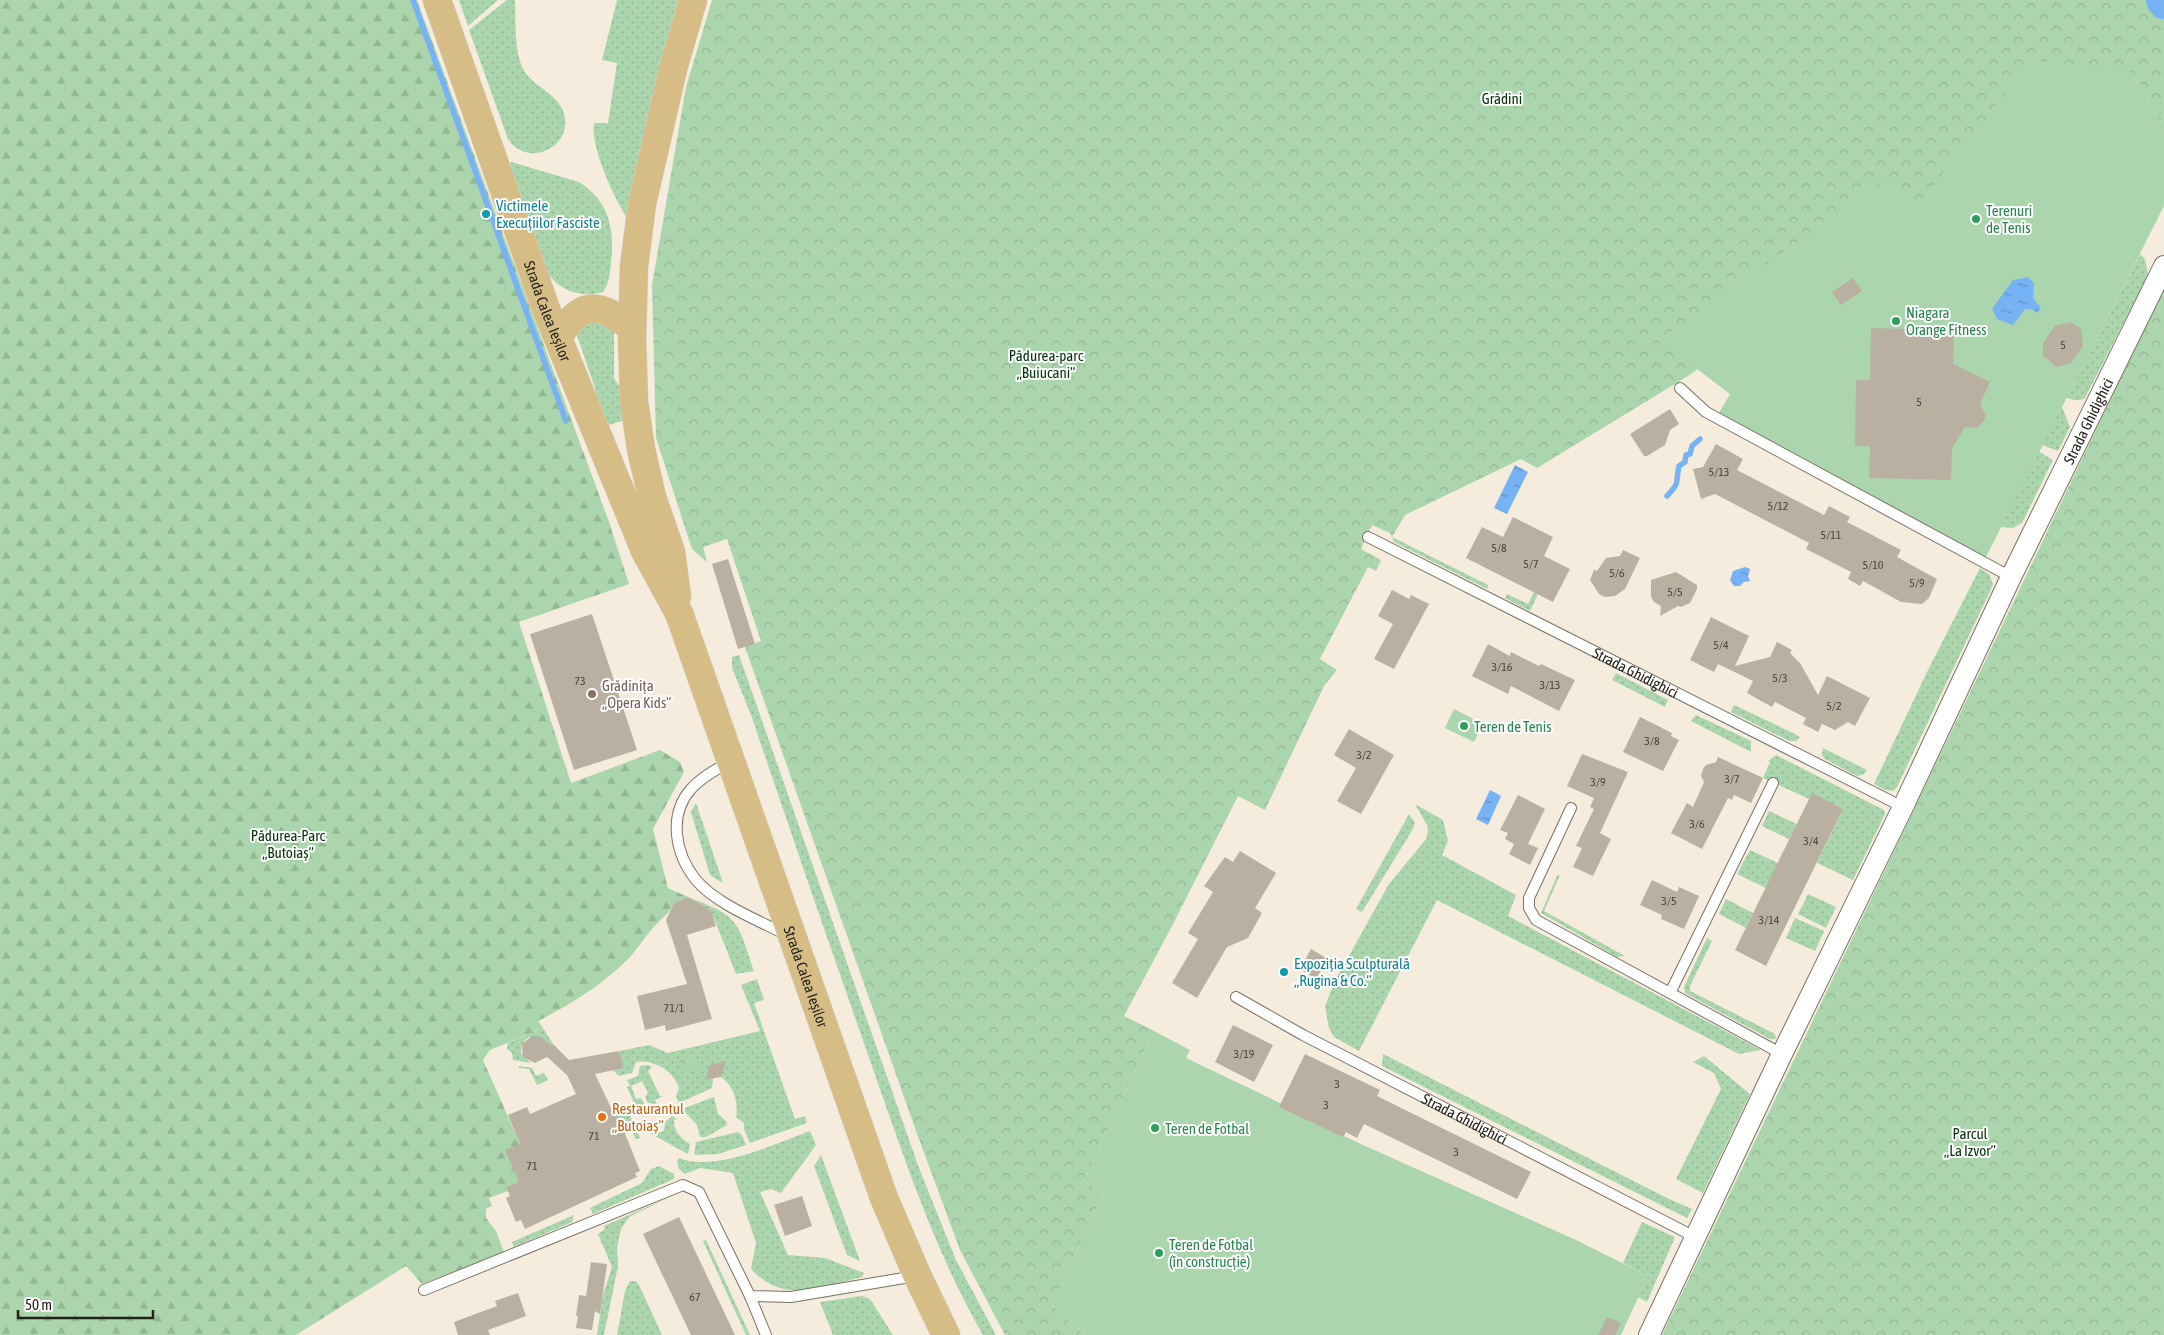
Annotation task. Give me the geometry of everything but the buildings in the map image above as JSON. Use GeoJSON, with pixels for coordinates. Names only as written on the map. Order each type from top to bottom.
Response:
{"type":"FeatureCollection","features":[{"type":"Feature","properties":{"kind":"main road","name":"Strada Calea Ieșilor"},"geometry":{"type":"LineString","coordinates":[[437,0],[558,337],[645,551],[679,613],[884,1198],[917,1275],[946,1335]]}},
{"type":"Feature","properties":{"kind":"main road","name":"Strada Calea Ieșilor"},"geometry":{"type":"LineString","coordinates":[[679,613],[670,552],[652,497],[641,449],[634,401],[632,328],[634,267],[642,204],[673,70],[693,0]]}},
{"type":"Feature","properties":{"kind":"main road"},"geometry":{"type":"LineString","coordinates":[[558,337],[568,322],[584,308],[597,307],[609,311],[632,328]]}},
{"type":"Feature","properties":{"kind":"street","name":"Strada Ghidighici"},"geometry":{"type":"LineString","coordinates":[[1649,1335],[1782,1054],[1903,807],[2011,577],[2164,266]]}},
{"type":"Feature","properties":{"kind":"lane"},"geometry":{"type":"LineString","coordinates":[[1680,388],[1706,412],[2011,577]]}},
{"type":"Feature","properties":{"kind":"lane","name":"Strada Ghidighici"},"geometry":{"type":"LineString","coordinates":[[1368,537],[1903,807]]}},
{"type":"Feature","properties":{"kind":"lane"},"geometry":{"type":"LineString","coordinates":[[730,762],[691,788],[678,811],[677,841],[683,858],[696,880],[720,898],[792,938]]}},
{"type":"Feature","properties":{"kind":"lane"},"geometry":{"type":"LineString","coordinates":[[1670,993],[1773,783]]}},
{"type":"Feature","properties":{"kind":"lane"},"geometry":{"type":"LineString","coordinates":[[1571,808],[1529,898],[1529,908],[1536,920],[1782,1054]]}},
{"type":"Feature","properties":{"kind":"lane","name":"Strada Ghidighici"},"geometry":{"type":"LineString","coordinates":[[1236,997],[1303,1034],[1695,1237]]}},
{"type":"Feature","properties":{"kind":"lane"},"geometry":{"type":"LineString","coordinates":[[424,1290],[683,1186],[699,1192],[750,1296],[766,1335]]}},
{"type":"Feature","properties":{"kind":"lane"},"geometry":{"type":"LineString","coordinates":[[750,1296],[791,1297],[917,1275]]}},
{"type":"Feature","properties":{"kind":"green space","name":"Pădurea-Parc „Butoiaș”"},"geometry":{"type":"Polygon","coordinates":[[[0,0],[417,0],[609,522],[629,584],[519,622],[571,783],[660,750],[680,762],[684,772],[653,829],[668,888],[688,897],[674,903],[630,957],[598,985],[563,1008],[538,1021],[543,1028],[490,1050],[483,1060],[520,1144],[519,1182],[506,1187],[508,1191],[489,1198],[492,1206],[486,1209],[486,1218],[496,1231],[504,1252],[422,1284],[406,1266],[296,1335],[0,1335],[0,0]]]}},
{"type":"Feature","properties":{"kind":"green space"},"geometry":{"type":"Polygon","coordinates":[[[459,0],[498,0],[468,26],[459,0]]]}},
{"type":"Feature","properties":{"kind":"green space"},"geometry":{"type":"Polygon","coordinates":[[[507,0],[515,0],[518,53],[523,69],[533,81],[559,103],[563,110],[565,118],[564,129],[560,139],[545,151],[525,152],[508,139],[469,30],[507,0]]]}},
{"type":"Feature","properties":{"kind":"green space"},"geometry":{"type":"Polygon","coordinates":[[[617,0],[680,0],[627,218],[604,172],[594,133],[594,123],[608,123],[617,63],[602,60],[617,0]]]}},
{"type":"Feature","properties":{"kind":"green space","name":"Pădurea-parc „Buiucani”"},"geometry":{"type":"Polygon","coordinates":[[[712,0],[2164,0],[2164,128],[2133,72],[1915,209],[1688,376],[1537,468],[1521,459],[1405,515],[1392,537],[1390,533],[1372,525],[1361,549],[1381,560],[1376,571],[1368,567],[1320,659],[1337,670],[1324,686],[1265,810],[1238,796],[1124,1016],[1154,1031],[1084,1181],[1104,1192],[1052,1305],[1085,1335],[1005,1335],[960,1250],[745,647],[761,641],[727,539],[703,547],[707,562],[692,549],[656,438],[652,285],[686,87],[712,0]]]}},
{"type":"Feature","properties":{"kind":"green space","name":"Niagara Orange Fitness"},"geometry":{"type":"Polygon","coordinates":[[[2031,60],[2133,72],[2164,128],[2164,206],[1986,557],[1719,413],[1730,394],[1659,340],[1886,180],[1915,209],[2031,60]]]}},
{"type":"Feature","properties":{"kind":"green space"},"geometry":{"type":"Polygon","coordinates":[[[511,162],[579,182],[597,198],[608,217],[612,239],[610,275],[603,292],[586,294],[570,291],[557,283],[545,270],[509,164],[511,162]]]}},
{"type":"Feature","properties":{"kind":"green space"},"geometry":{"type":"Polygon","coordinates":[[[2140,254],[2145,259],[2148,275],[2085,398],[2070,399],[2063,395],[2049,381],[2032,359],[2069,393],[2140,254]]]}},
{"type":"Feature","properties":{"kind":"green space","name":"Parcul „La Izvor”"},"geometry":{"type":"Polygon","coordinates":[[[2164,288],[2164,1335],[1662,1335],[2164,288]]]}},
{"type":"Feature","properties":{"kind":"green space"},"geometry":{"type":"Polygon","coordinates":[[[600,321],[614,326],[614,378],[619,386],[624,386],[625,420],[602,427],[592,405],[595,388],[575,330],[583,322],[600,321]]]}},
{"type":"Feature","properties":{"kind":"green space"},"geometry":{"type":"Polygon","coordinates":[[[2062,407],[2070,427],[2058,451],[2031,441],[2062,407]]]}},
{"type":"Feature","properties":{"kind":"green space"},"geometry":{"type":"Polygon","coordinates":[[[2028,445],[2053,460],[2022,523],[2013,528],[2001,527],[2028,445]]]}},
{"type":"Feature","properties":{"kind":"green space"},"geometry":{"type":"Polygon","coordinates":[[[1392,537],[1488,585],[1487,589],[1394,542],[1392,537]]]}},
{"type":"Feature","properties":{"kind":"green space"},"geometry":{"type":"Polygon","coordinates":[[[1980,568],[1990,575],[1993,585],[1897,787],[1893,791],[1885,790],[1874,784],[1927,672],[1980,568]]]}},
{"type":"Feature","properties":{"kind":"green space"},"geometry":{"type":"Polygon","coordinates":[[[1534,592],[1538,594],[1530,611],[1505,598],[1507,594],[1528,604],[1534,592]]]}},
{"type":"Feature","properties":{"kind":"green space"},"geometry":{"type":"Polygon","coordinates":[[[739,655],[919,1168],[956,1260],[996,1335],[983,1335],[966,1303],[950,1271],[909,1171],[751,715],[732,668],[732,657],[739,655]]]}},
{"type":"Feature","properties":{"kind":"green space"},"geometry":{"type":"Polygon","coordinates":[[[1616,673],[1668,700],[1665,707],[1612,680],[1616,673]]]}},
{"type":"Feature","properties":{"kind":"green space"},"geometry":{"type":"Polygon","coordinates":[[[1734,705],[1800,737],[1796,741],[1789,741],[1731,712],[1734,705]]]}},
{"type":"Feature","properties":{"kind":"green space","name":"Teren de Tenis"},"geometry":{"type":"Polygon","coordinates":[[[1454,709],[1483,724],[1474,742],[1445,728],[1454,709]]]}},
{"type":"Feature","properties":{"kind":"green space"},"geometry":{"type":"Polygon","coordinates":[[[1696,715],[1751,741],[1751,752],[1691,721],[1696,715]]]}},
{"type":"Feature","properties":{"kind":"green space"},"geometry":{"type":"Polygon","coordinates":[[[1823,748],[1867,770],[1864,774],[1857,776],[1825,759],[1822,755],[1823,748]]]}},
{"type":"Feature","properties":{"kind":"green space"},"geometry":{"type":"Polygon","coordinates":[[[1776,755],[1884,810],[1885,814],[1853,880],[1817,863],[1843,809],[1812,794],[1809,799],[1763,778],[1770,762],[1768,761],[1776,755]]]}},
{"type":"Feature","properties":{"kind":"green space"},"geometry":{"type":"Polygon","coordinates":[[[696,803],[723,883],[710,875],[691,812],[696,803]]]}},
{"type":"Feature","properties":{"kind":"green space"},"geometry":{"type":"Polygon","coordinates":[[[1415,804],[1443,820],[1448,841],[1442,855],[1516,895],[1508,916],[1761,1050],[1739,1054],[1437,900],[1359,1051],[1334,1037],[1329,1028],[1325,1006],[1335,981],[1389,884],[1427,838],[1428,827],[1415,804]]]}},
{"type":"Feature","properties":{"kind":"green space"},"geometry":{"type":"Polygon","coordinates":[[[1769,811],[1797,824],[1789,839],[1762,826],[1769,811]]]}},
{"type":"Feature","properties":{"kind":"green space"},"geometry":{"type":"Polygon","coordinates":[[[1409,814],[1415,823],[1413,829],[1362,912],[1356,909],[1409,814]]]}},
{"type":"Feature","properties":{"kind":"green space"},"geometry":{"type":"Polygon","coordinates":[[[1750,850],[1778,863],[1766,888],[1737,874],[1750,850]]]}},
{"type":"Feature","properties":{"kind":"green space"},"geometry":{"type":"Polygon","coordinates":[[[1560,875],[1544,911],[1625,956],[1617,957],[1541,913],[1557,876],[1560,875]]]}},
{"type":"Feature","properties":{"kind":"green space"},"geometry":{"type":"Polygon","coordinates":[[[1808,894],[1836,907],[1826,928],[1798,914],[1808,894]]]}},
{"type":"Feature","properties":{"kind":"green space"},"geometry":{"type":"Polygon","coordinates":[[[688,897],[718,910],[734,922],[744,941],[754,971],[736,974],[710,908],[701,911],[699,903],[688,897]]]}},
{"type":"Feature","properties":{"kind":"green space"},"geometry":{"type":"Polygon","coordinates":[[[1726,899],[1753,913],[1746,928],[1719,914],[1726,899]]]}},
{"type":"Feature","properties":{"kind":"green space"},"geometry":{"type":"Polygon","coordinates":[[[1795,918],[1824,931],[1815,951],[1786,938],[1795,918]]]}},
{"type":"Feature","properties":{"kind":"green space"},"geometry":{"type":"Polygon","coordinates":[[[1707,938],[1712,941],[1690,986],[1690,991],[1775,1034],[1776,1039],[1770,1039],[1685,993],[1684,987],[1707,938]]]}},
{"type":"Feature","properties":{"kind":"green space"},"geometry":{"type":"Polygon","coordinates":[[[757,979],[764,1000],[754,1003],[795,1119],[805,1116],[807,1123],[750,1143],[744,1129],[744,1123],[736,1117],[737,1106],[732,1089],[721,1077],[723,1068],[718,1063],[711,1065],[708,1073],[713,1078],[712,1088],[679,1103],[676,1096],[679,1088],[672,1076],[662,1067],[649,1062],[636,1062],[632,1073],[619,1076],[613,1070],[624,1068],[619,1051],[649,1045],[668,1053],[760,1031],[741,985],[757,979]]]}},
{"type":"Feature","properties":{"kind":"green space"},"geometry":{"type":"Polygon","coordinates":[[[543,1028],[553,1044],[548,1048],[541,1037],[528,1037],[522,1044],[521,1053],[531,1063],[513,1060],[512,1053],[507,1049],[508,1043],[543,1028]]]}},
{"type":"Feature","properties":{"kind":"green space"},"geometry":{"type":"Polygon","coordinates":[[[1154,1031],[1190,1050],[1186,1058],[1345,1134],[1344,1136],[1363,1145],[1576,1240],[1648,1276],[1621,1335],[1085,1335],[1052,1305],[1104,1192],[1084,1181],[1154,1031]]]}},
{"type":"Feature","properties":{"kind":"green space"},"geometry":{"type":"Polygon","coordinates":[[[696,1054],[700,1068],[683,1073],[678,1059],[696,1054]]]}},
{"type":"Feature","properties":{"kind":"green space"},"geometry":{"type":"Polygon","coordinates":[[[1383,1054],[1692,1209],[1687,1218],[1382,1066],[1383,1054]]]}},
{"type":"Feature","properties":{"kind":"green space"},"geometry":{"type":"Polygon","coordinates":[[[1704,1056],[1750,1094],[1703,1193],[1676,1179],[1721,1089],[1714,1073],[1693,1062],[1704,1056]]]}},
{"type":"Feature","properties":{"kind":"green space"},"geometry":{"type":"Polygon","coordinates":[[[648,1065],[652,1067],[648,1071],[660,1096],[663,1096],[655,1100],[657,1104],[648,1103],[645,1097],[648,1093],[642,1081],[631,1086],[636,1099],[641,1098],[644,1104],[639,1114],[627,1087],[630,1086],[627,1080],[638,1076],[640,1066],[648,1065]]]}},
{"type":"Feature","properties":{"kind":"green space"},"geometry":{"type":"Polygon","coordinates":[[[519,1066],[532,1068],[536,1076],[544,1073],[548,1080],[537,1085],[529,1069],[519,1068],[519,1066]]]}},
{"type":"Feature","properties":{"kind":"green space"},"geometry":{"type":"Polygon","coordinates":[[[714,1097],[718,1114],[726,1121],[727,1125],[706,1137],[700,1137],[697,1125],[682,1109],[714,1097]]]}},
{"type":"Feature","properties":{"kind":"green space"},"geometry":{"type":"Polygon","coordinates":[[[628,1111],[640,1138],[636,1139],[628,1124],[619,1128],[614,1116],[628,1111]]]}},
{"type":"Feature","properties":{"kind":"green space"},"geometry":{"type":"Polygon","coordinates":[[[672,1116],[677,1119],[674,1120],[674,1124],[678,1134],[690,1144],[688,1154],[646,1131],[654,1134],[664,1131],[665,1122],[672,1116]]]}},
{"type":"Feature","properties":{"kind":"green space"},"geometry":{"type":"Polygon","coordinates":[[[810,1131],[816,1145],[781,1193],[771,1189],[760,1192],[788,1255],[825,1258],[864,1273],[862,1277],[817,1288],[790,1290],[777,1287],[764,1280],[751,1269],[756,1243],[733,1173],[700,1168],[685,1174],[679,1169],[677,1162],[679,1158],[694,1162],[710,1162],[745,1155],[810,1131]]]}},
{"type":"Feature","properties":{"kind":"green space"},"geometry":{"type":"Polygon","coordinates":[[[738,1132],[742,1135],[746,1145],[718,1154],[694,1155],[696,1142],[738,1132]]]}},
{"type":"Feature","properties":{"kind":"green space"},"geometry":{"type":"Polygon","coordinates":[[[821,1155],[860,1261],[847,1255],[814,1166],[821,1155]]]}},
{"type":"Feature","properties":{"kind":"green space"},"geometry":{"type":"Polygon","coordinates":[[[659,1166],[674,1174],[674,1179],[593,1214],[590,1208],[642,1183],[651,1169],[659,1166]]]}},
{"type":"Feature","properties":{"kind":"green space"},"geometry":{"type":"Polygon","coordinates":[[[672,1196],[629,1217],[621,1229],[617,1247],[618,1266],[604,1335],[597,1335],[603,1295],[612,1267],[598,1234],[605,1229],[604,1226],[672,1196]]]}},
{"type":"Feature","properties":{"kind":"green space"},"geometry":{"type":"Polygon","coordinates":[[[574,1215],[572,1222],[514,1247],[512,1242],[574,1215]]]}},
{"type":"Feature","properties":{"kind":"green space"},"geometry":{"type":"Polygon","coordinates":[[[1642,1222],[1675,1237],[1647,1302],[1638,1297],[1648,1276],[1623,1263],[1642,1222]]]}},
{"type":"Feature","properties":{"kind":"green space"},"geometry":{"type":"Polygon","coordinates":[[[706,1240],[750,1335],[746,1335],[703,1241],[706,1240]]]}},
{"type":"Feature","properties":{"kind":"green space"},"geometry":{"type":"Polygon","coordinates":[[[630,1281],[636,1281],[639,1285],[662,1335],[617,1335],[625,1291],[630,1281]]]}},
{"type":"Feature","properties":{"kind":"green space"},"geometry":{"type":"Polygon","coordinates":[[[862,1296],[870,1299],[893,1335],[833,1335],[820,1302],[862,1296]]]}},
{"type":"Feature","properties":{"kind":"water"},"geometry":{"type":"Polygon","coordinates":[[[2028,277],[2034,283],[2033,298],[2041,308],[2037,313],[2032,309],[2025,309],[2013,325],[1997,319],[1992,309],[2013,280],[2028,277]]]}},
{"type":"Feature","properties":{"kind":"water"},"geometry":{"type":"Polygon","coordinates":[[[1515,465],[1528,472],[1507,514],[1494,508],[1515,465]]]}},
{"type":"Feature","properties":{"kind":"water"},"geometry":{"type":"Polygon","coordinates":[[[1745,567],[1750,569],[1748,576],[1750,581],[1744,582],[1740,586],[1734,586],[1730,580],[1733,571],[1745,567]]]}},
{"type":"Feature","properties":{"kind":"water"},"geometry":{"type":"Polygon","coordinates":[[[1490,790],[1501,796],[1488,825],[1476,819],[1490,790]]]}},
{"type":"Feature","properties":{"kind":"waterway"},"geometry":{"type":"LineString","coordinates":[[413,0],[566,421]]}},
{"type":"Feature","properties":{"kind":"waterway"},"geometry":{"type":"LineString","coordinates":[[1667,496],[1676,485],[1679,466],[1685,462],[1686,455],[1690,454],[1692,446],[1700,439]]}},
{"type":"Feature","properties":{"kind":"place","name":"Victimele Execuțiilor Fasciste"},"geometry":{"type":"Point","coordinates":[486,214]}},
{"type":"Feature","properties":{"kind":"place","name":"Terenuri de Tenis"},"geometry":{"type":"Point","coordinates":[1976,219]}},
{"type":"Feature","properties":{"kind":"place","name":"Niagara Orange Fitness"},"geometry":{"type":"Point","coordinates":[1896,321]}},
{"type":"Feature","properties":{"kind":"place","name":"Grădinița „Opera Kids”"},"geometry":{"type":"Point","coordinates":[592,694]}},
{"type":"Feature","properties":{"kind":"place","name":"Teren de Tenis"},"geometry":{"type":"Point","coordinates":[1464,726]}},
{"type":"Feature","properties":{"kind":"place","name":"Expoziția Sculpturală „Rugina & Co.”"},"geometry":{"type":"Point","coordinates":[1284,972]}},
{"type":"Feature","properties":{"kind":"place","name":"Restaurantul „Butoiaș”"},"geometry":{"type":"Point","coordinates":[602,1117]}},
{"type":"Feature","properties":{"kind":"place","name":"Teren de Fotbal"},"geometry":{"type":"Point","coordinates":[1155,1128]}},
{"type":"Feature","properties":{"kind":"place","name":"Teren de Fotbal (în construcție)"},"geometry":{"type":"Point","coordinates":[1159,1253]}},
{"type":"Feature","properties":{"kind":"park label","name":"Grădini"},"geometry":{"type":"Point","coordinates":[1502,98]}}]}
